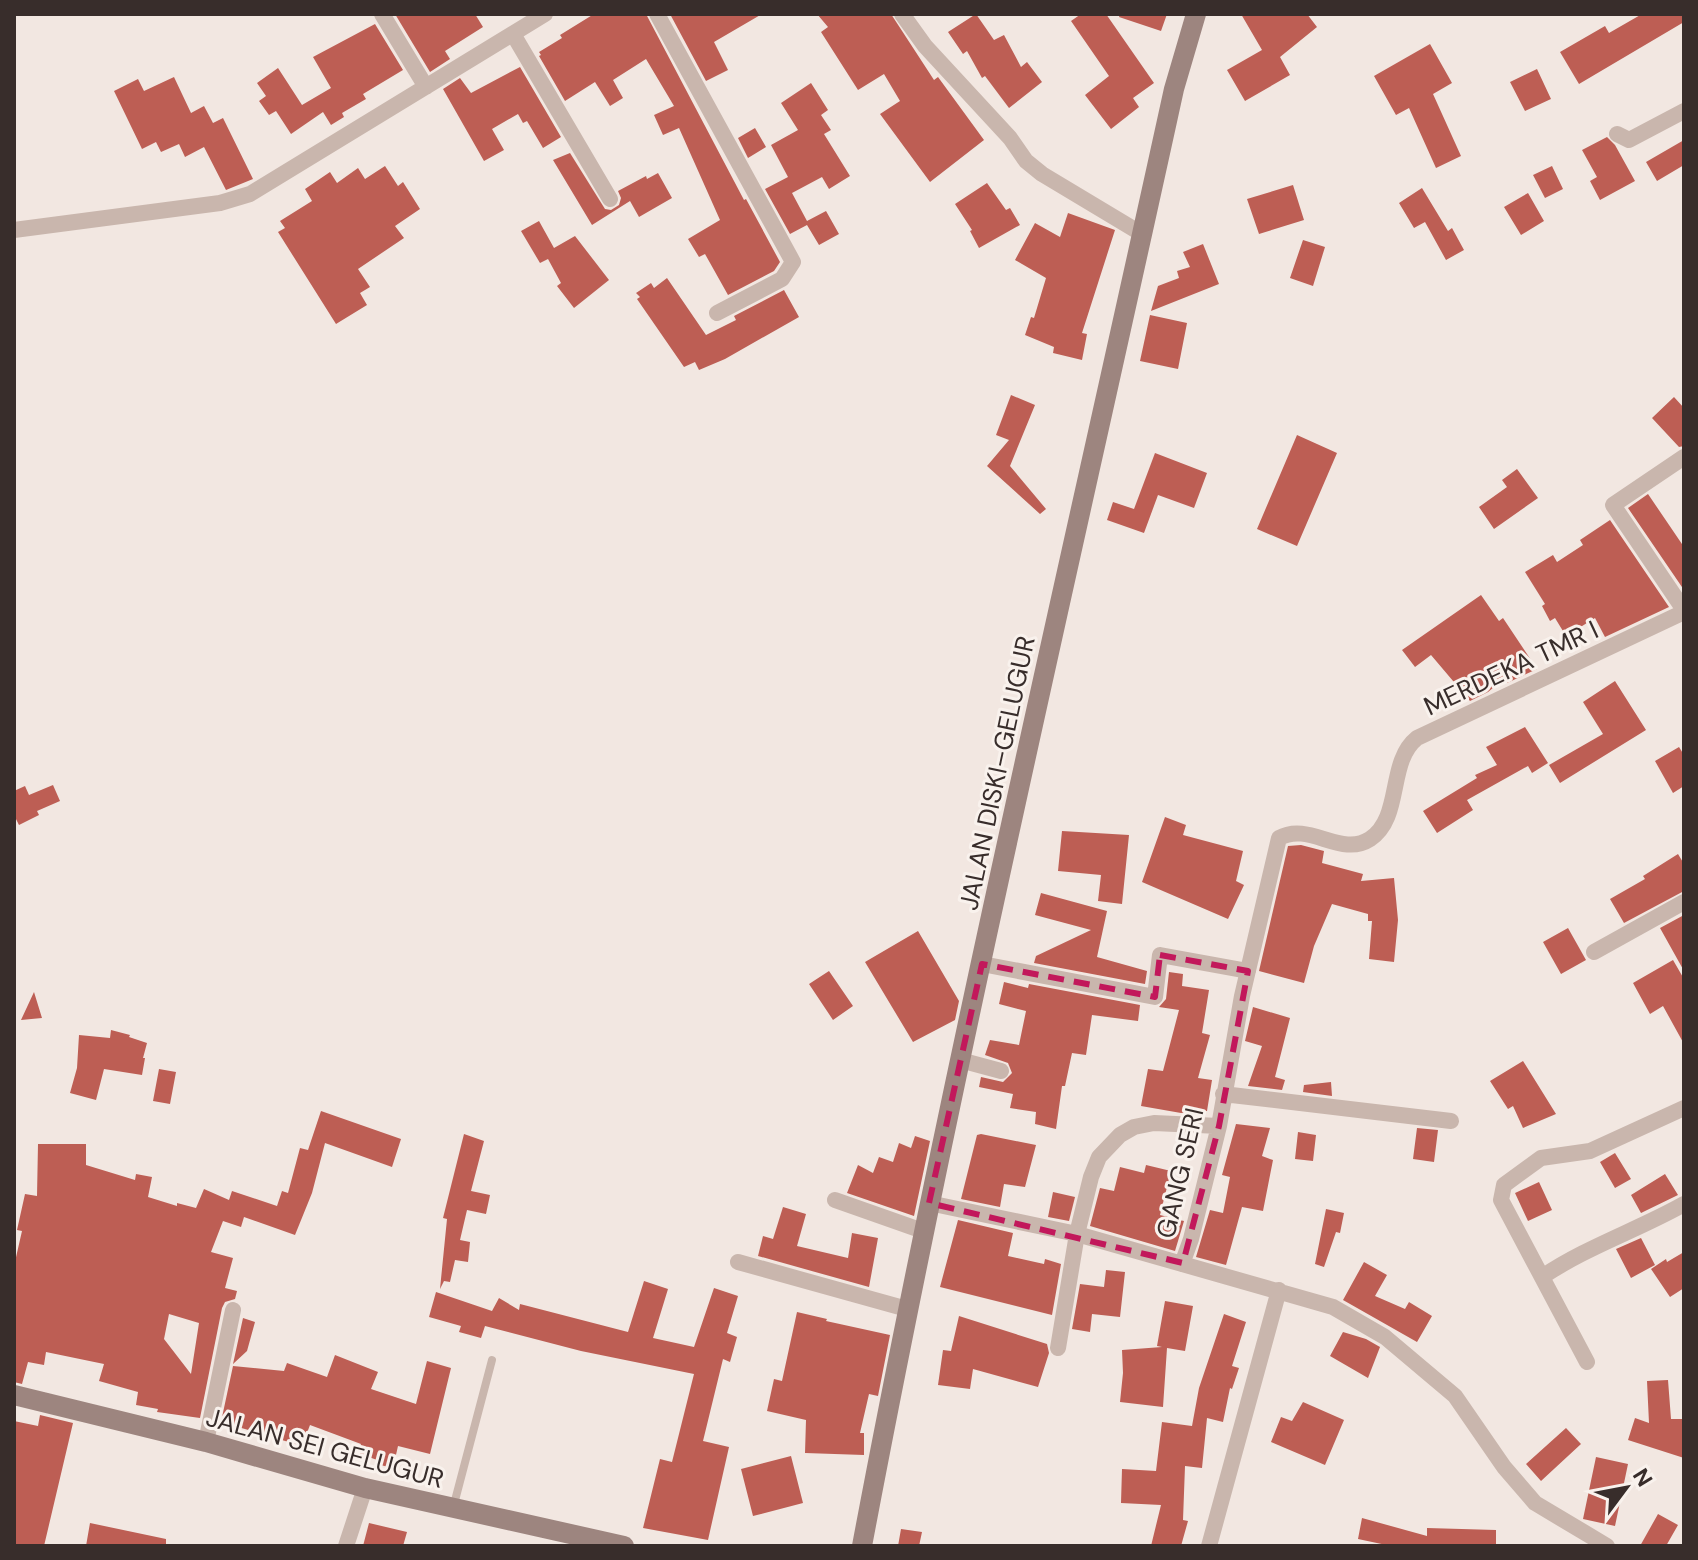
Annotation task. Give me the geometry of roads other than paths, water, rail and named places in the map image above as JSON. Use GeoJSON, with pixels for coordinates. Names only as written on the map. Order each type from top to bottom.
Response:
{"type":"FeatureCollection","features":[{"type":"Feature","properties":{"kind":"main road","name":"JALAN DISKI–GELUGUR"},"geometry":{"type":"LineString","coordinates":[[862,1546],[907,1309],[960,1060],[1174,89],[1196,14]]}},
{"type":"Feature","properties":{"kind":"main road","name":"JALAN SEI GELUGUR"},"geometry":{"type":"LineString","coordinates":[[14,1395],[206,1442],[365,1488],[624,1546]]}},
{"type":"Feature","properties":{"kind":"street"},"geometry":{"type":"LineString","coordinates":[[382,14],[426,87]]}},
{"type":"Feature","properties":{"kind":"street"},"geometry":{"type":"LineString","coordinates":[[657,14],[793,262],[782,279],[717,313]]}},
{"type":"Feature","properties":{"kind":"street"},"geometry":{"type":"LineString","coordinates":[[902,14],[925,46],[1010,138],[1026,161],[1042,174],[1142,234]]}},
{"type":"Feature","properties":{"kind":"street"},"geometry":{"type":"LineString","coordinates":[[14,230],[220,203],[250,194],[541,15]]}},
{"type":"Feature","properties":{"kind":"street"},"geometry":{"type":"LineString","coordinates":[[513,34],[610,199]]}},
{"type":"Feature","properties":{"kind":"street"},"geometry":{"type":"LineString","coordinates":[[1617,134],[1629,140],[1684,111]]}},
{"type":"Feature","properties":{"kind":"street"},"geometry":{"type":"LineString","coordinates":[[1684,457],[1613,505],[1684,611]]}},
{"type":"Feature","properties":{"kind":"street","name":"MERDEKA TMR I"},"geometry":{"type":"LineString","coordinates":[[1279,838],[1290,832],[1348,846],[1368,841],[1381,829],[1405,754],[1417,738],[1684,611]]}},
{"type":"Feature","properties":{"kind":"street","name":"GANG SERI"},"geometry":{"type":"LineString","coordinates":[[929,1203],[1077,1234],[1182,1264],[1219,1126],[1248,971],[1279,838]]}},
{"type":"Feature","properties":{"kind":"street"},"geometry":{"type":"LineString","coordinates":[[1594,952],[1684,902]]}},
{"type":"Feature","properties":{"kind":"street"},"geometry":{"type":"LineString","coordinates":[[982,964],[1155,997],[1160,955],[1248,971]]}},
{"type":"Feature","properties":{"kind":"street"},"geometry":{"type":"LineString","coordinates":[[960,1060],[1001,1071]]}},
{"type":"Feature","properties":{"kind":"street"},"geometry":{"type":"LineString","coordinates":[[1223,1094],[1451,1121]]}},
{"type":"Feature","properties":{"kind":"street"},"geometry":{"type":"LineString","coordinates":[[1587,1362],[1501,1200],[1504,1185],[1541,1158],[1590,1151],[1684,1108]]}},
{"type":"Feature","properties":{"kind":"street"},"geometry":{"type":"LineString","coordinates":[[1058,1348],[1077,1234],[1099,1157],[1120,1135],[1134,1127],[1154,1123],[1219,1126]]}},
{"type":"Feature","properties":{"kind":"street"},"geometry":{"type":"LineString","coordinates":[[835,1200],[923,1231]]}},
{"type":"Feature","properties":{"kind":"street"},"geometry":{"type":"LineString","coordinates":[[1542,1277],[1564,1262],[1684,1204]]}},
{"type":"Feature","properties":{"kind":"street"},"geometry":{"type":"LineString","coordinates":[[738,1262],[907,1309]]}},
{"type":"Feature","properties":{"kind":"street"},"geometry":{"type":"LineString","coordinates":[[1182,1264],[1333,1307],[1385,1337],[1455,1396],[1504,1467],[1535,1503],[1607,1546]]}},
{"type":"Feature","properties":{"kind":"street"},"geometry":{"type":"LineString","coordinates":[[1209,1546],[1279,1290]]}},
{"type":"Feature","properties":{"kind":"street"},"geometry":{"type":"LineString","coordinates":[[206,1442],[233,1310]]}},
{"type":"Feature","properties":{"kind":"street"},"geometry":{"type":"LineString","coordinates":[[346,1546],[365,1488]]}},
{"type":"Feature","properties":{"kind":"lane"},"geometry":{"type":"LineString","coordinates":[[453,1508],[492,1360]]}}]}
